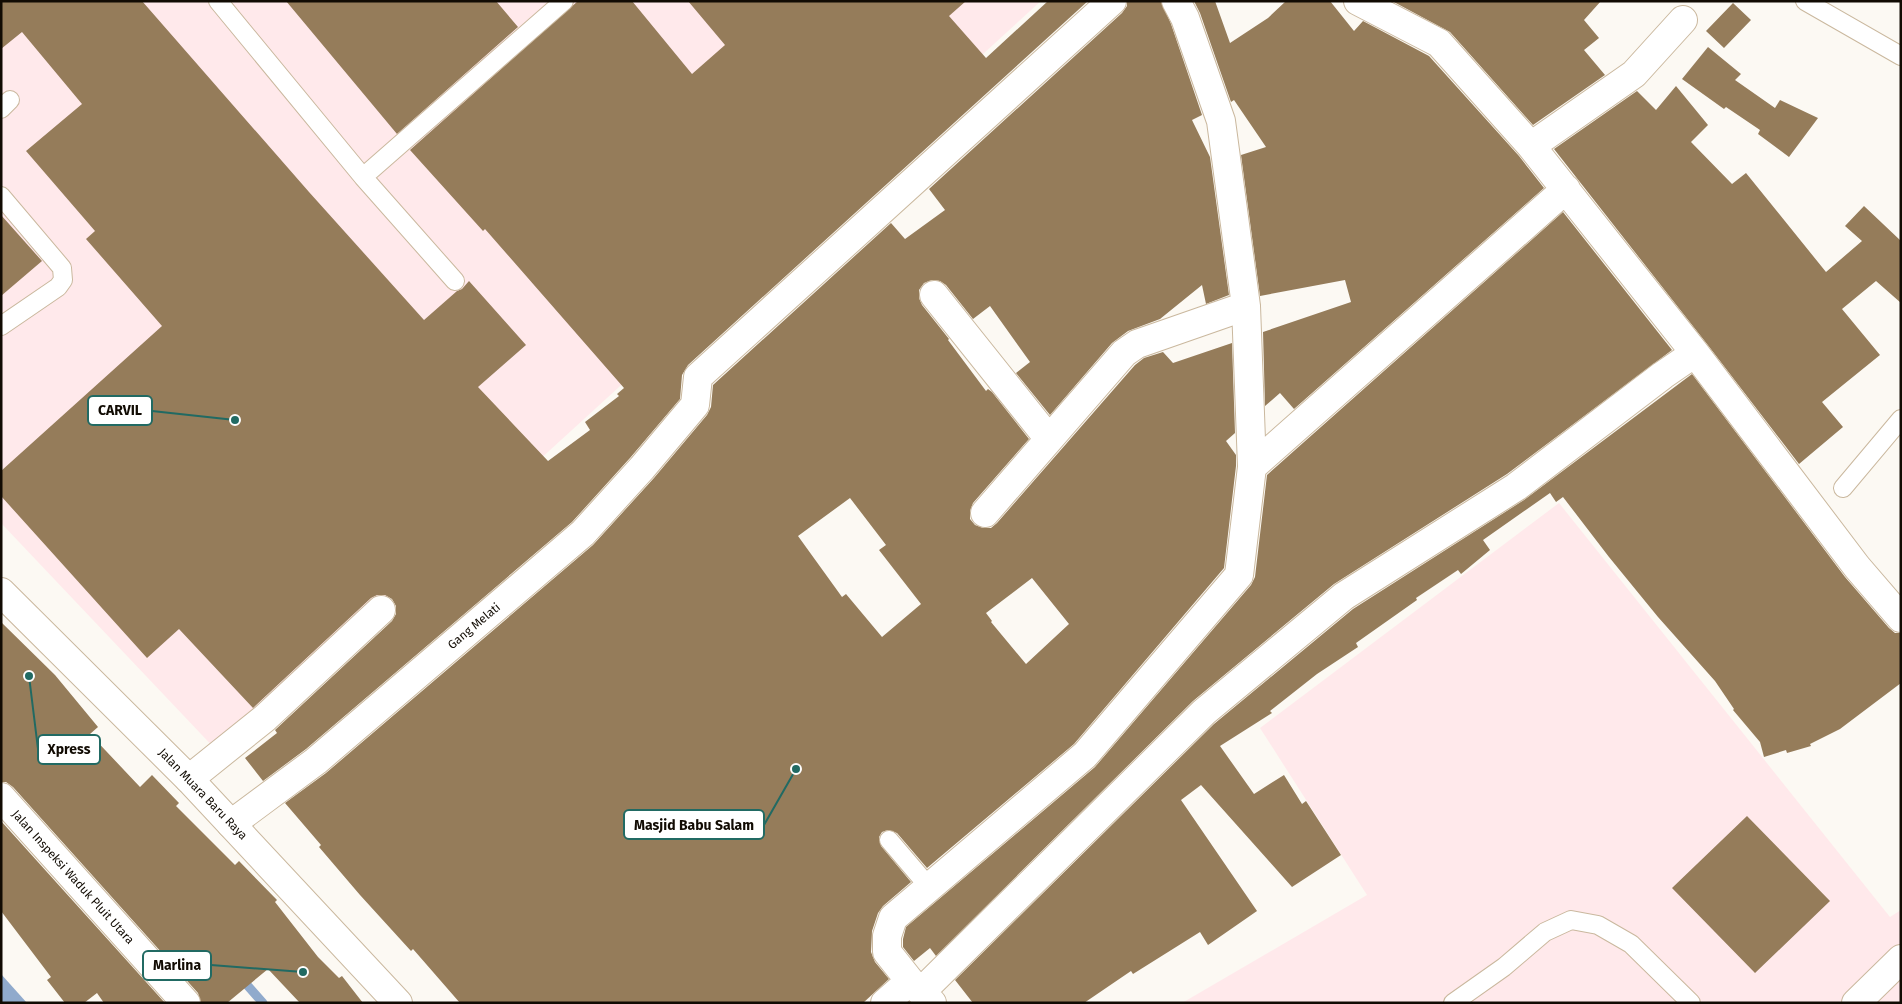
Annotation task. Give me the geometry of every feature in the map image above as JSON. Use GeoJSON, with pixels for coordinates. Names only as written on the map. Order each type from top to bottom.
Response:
{"type":"FeatureCollection","features":[{"type":"Feature","properties":{"kind":"street","name":"Gang Melati"},"geometry":{"type":"LineString","coordinates":[[232,824],[316,761],[583,533],[695,406],[698,377],[1112,1]]}},
{"type":"Feature","properties":{"kind":"street"},"geometry":{"type":"LineString","coordinates":[[921,992],[887,952],[887,936],[893,918],[1085,755],[1239,575],[1252,467],[1246,306],[1221,121],[1185,18],[1176,1]]}},
{"type":"Feature","properties":{"kind":"street"},"geometry":{"type":"LineString","coordinates":[[1358,1],[1439,43],[1531,146],[1695,353],[1857,567],[1901,618]]}},
{"type":"Feature","properties":{"kind":"street"},"geometry":{"type":"LineString","coordinates":[[1531,146],[1634,74],[1683,20]]}},
{"type":"Feature","properties":{"kind":"street"},"geometry":{"type":"LineString","coordinates":[[1252,467],[1566,190]]}},
{"type":"Feature","properties":{"kind":"street"},"geometry":{"type":"LineString","coordinates":[[934,295],[1049,439]]}},
{"type":"Feature","properties":{"kind":"street"},"geometry":{"type":"LineString","coordinates":[[985,513],[1124,353],[1138,344],[1246,306]]}},
{"type":"Feature","properties":{"kind":"street"},"geometry":{"type":"LineString","coordinates":[[885,1003],[921,992],[1204,712],[1344,596],[1516,488],[1695,353]]}},
{"type":"Feature","properties":{"kind":"street","name":"Jalan Muara Baru Raya"},"geometry":{"type":"LineString","coordinates":[[1,592],[189,778],[398,1003]]}},
{"type":"Feature","properties":{"kind":"street"},"geometry":{"type":"LineString","coordinates":[[189,778],[265,718],[380,610]]}},
{"type":"Feature","properties":{"kind":"street","name":"Jalan Inspeksi Waduk Pluit Utara"},"geometry":{"type":"LineString","coordinates":[[1,797],[186,1003]]}},
{"type":"Feature","properties":{"kind":"street"},"geometry":{"type":"LineString","coordinates":[[1856,1003],[1901,959]]}},
{"type":"Feature","properties":{"kind":"lane"},"geometry":{"type":"LineString","coordinates":[[218,1],[363,177],[455,281]]}},
{"type":"Feature","properties":{"kind":"lane"},"geometry":{"type":"LineString","coordinates":[[363,177],[564,1]]}},
{"type":"Feature","properties":{"kind":"lane"},"geometry":{"type":"LineString","coordinates":[[1805,1],[1901,56]]}},
{"type":"Feature","properties":{"kind":"lane"},"geometry":{"type":"LineString","coordinates":[[1,196],[62,268],[62,280],[58,287],[1,326]]}},
{"type":"Feature","properties":{"kind":"lane"},"geometry":{"type":"LineString","coordinates":[[1843,488],[1901,419]]}},
{"type":"Feature","properties":{"kind":"lane"},"geometry":{"type":"LineString","coordinates":[[889,840],[929,887]]}},
{"type":"Feature","properties":{"kind":"lane"},"geometry":{"type":"LineString","coordinates":[[1453,1003],[1504,967],[1545,932],[1571,920],[1598,924],[1631,944],[1691,1003]]}},
{"type":"Feature","properties":{"kind":"shaded area"},"geometry":{"type":"Polygon","coordinates":[[[1,1],[1041,1],[219,753],[1,523],[1,1]]]}},
{"type":"Feature","properties":{"kind":"shaded area"},"geometry":{"type":"Polygon","coordinates":[[[1559,503],[1890,917],[1901,910],[1901,1003],[1182,1003],[1367,895],[1260,728],[1559,503]]]}},
{"type":"Feature","properties":{"kind":"water"},"geometry":{"type":"Polygon","coordinates":[[[1,974],[27,1003],[1,1003],[1,974]]]}},
{"type":"Feature","properties":{"kind":"building"},"geometry":{"type":"Polygon","coordinates":[[[1,1],[142,1],[424,320],[469,281],[526,345],[478,387],[548,461],[590,430],[585,422],[619,396],[617,394],[624,388],[485,229],[483,231],[410,150],[578,1],[632,1],[692,74],[725,45],[688,1],[966,1],[949,16],[986,58],[1048,1],[1088,1],[688,365],[682,375],[680,399],[572,522],[306,749],[263,781],[245,758],[277,733],[275,730],[392,621],[396,614],[396,606],[392,599],[385,595],[377,595],[371,598],[253,708],[179,629],[147,658],[1,496],[1,471],[162,326],[86,239],[95,231],[26,151],[82,104],[22,32],[1,49],[1,1]]]}},
{"type":"Feature","properties":{"kind":"building"},"geometry":{"type":"Polygon","coordinates":[[[286,1],[496,1],[518,27],[397,134],[286,1]]]}},
{"type":"Feature","properties":{"kind":"building"},"geometry":{"type":"Polygon","coordinates":[[[1127,1],[1161,1],[1171,24],[1202,115],[1192,120],[1210,157],[1229,295],[1206,304],[1202,285],[1160,319],[1128,331],[1112,343],[1050,415],[1016,373],[1030,362],[990,306],[973,319],[946,285],[940,281],[932,280],[924,283],[919,290],[919,298],[922,305],[986,391],[988,389],[992,392],[1029,439],[973,503],[970,519],[975,525],[983,528],[991,528],[997,523],[1135,365],[1144,358],[1163,352],[1173,363],[1232,343],[1235,433],[1226,441],[1236,455],[1236,466],[1224,568],[1074,744],[927,868],[897,833],[888,830],[882,832],[879,837],[881,846],[911,882],[883,906],[878,913],[872,931],[871,952],[875,962],[889,979],[863,1003],[460,1003],[413,949],[411,951],[360,895],[285,803],[326,773],[593,545],[654,478],[707,415],[711,407],[713,385],[891,223],[905,239],[945,210],[929,189],[1122,13],[1127,6],[1127,1]],[[850,498],[798,536],[842,597],[846,594],[882,637],[921,604],[879,550],[886,545],[850,498]],[[1032,578],[986,613],[991,622],[1026,664],[1069,624],[1032,578]]]}},
{"type":"Feature","properties":{"kind":"building"},"geometry":{"type":"Polygon","coordinates":[[[1194,1],[1215,1],[1230,43],[1268,18],[1286,1],[1330,1],[1354,31],[1363,21],[1429,56],[1519,156],[1544,188],[1294,409],[1280,393],[1265,406],[1263,332],[1351,302],[1345,280],[1260,296],[1241,155],[1266,147],[1234,100],[1231,102],[1200,13],[1194,1]]]}},
{"type":"Feature","properties":{"kind":"building"},"geometry":{"type":"Polygon","coordinates":[[[1392,1],[1601,1],[1584,20],[1599,38],[1584,50],[1605,75],[1533,125],[1450,32],[1392,1]]]}},
{"type":"Feature","properties":{"kind":"building"},"geometry":{"type":"Polygon","coordinates":[[[1733,3],[1751,20],[1724,48],[1706,31],[1733,3]]]}},
{"type":"Feature","properties":{"kind":"building"},"geometry":{"type":"Polygon","coordinates":[[[1708,47],[1741,74],[1735,80],[1775,108],[1780,100],[1818,118],[1789,157],[1758,134],[1760,130],[1726,107],[1724,109],[1682,79],[1708,47]]]}},
{"type":"Feature","properties":{"kind":"building"},"geometry":{"type":"Polygon","coordinates":[[[1676,86],[1708,125],[1691,142],[1732,184],[1746,173],[1826,272],[1862,241],[1845,226],[1864,206],[1901,241],[1901,303],[1876,281],[1842,309],[1880,355],[1822,402],[1843,427],[1799,464],[1554,149],[1637,91],[1656,110],[1676,86]]]}},
{"type":"Feature","properties":{"kind":"building"},"geometry":{"type":"Polygon","coordinates":[[[1563,212],[1672,350],[1507,474],[1334,584],[1193,701],[936,956],[930,948],[914,961],[903,947],[906,927],[1095,767],[1251,585],[1255,577],[1267,475],[1563,212]]]}},
{"type":"Feature","properties":{"kind":"building"},"geometry":{"type":"Polygon","coordinates":[[[1,215],[42,261],[1,296],[1,215]]]}},
{"type":"Feature","properties":{"kind":"building"},"geometry":{"type":"Polygon","coordinates":[[[1692,374],[1845,577],[1889,628],[1895,633],[1901,633],[1901,683],[1840,729],[1810,744],[1811,746],[1787,753],[1786,750],[1764,757],[1760,742],[1733,710],[1715,681],[1658,617],[1563,497],[1556,502],[1550,493],[1483,540],[1490,550],[1461,574],[1458,570],[1416,598],[1417,600],[1356,643],[1358,647],[1317,674],[1270,711],[1272,713],[1220,746],[1254,794],[1284,775],[1302,804],[1306,801],[1341,855],[1292,887],[1201,785],[1181,800],[1257,911],[1208,945],[1200,932],[1133,974],[1131,971],[1084,1003],[973,1003],[955,980],[1214,724],[1353,609],[1524,500],[1692,374]]]}},
{"type":"Feature","properties":{"kind":"building"},"geometry":{"type":"Polygon","coordinates":[[[1,622],[55,675],[98,727],[90,734],[140,787],[152,775],[179,803],[176,806],[235,865],[239,861],[277,900],[275,902],[318,957],[339,978],[342,976],[363,1003],[300,1003],[268,969],[227,1003],[201,1003],[198,993],[13,787],[6,782],[1,782],[1,622]]]}},
{"type":"Feature","properties":{"kind":"building"},"geometry":{"type":"Polygon","coordinates":[[[1747,816],[1830,901],[1755,973],[1672,888],[1747,816]]]}},
{"type":"Feature","properties":{"kind":"building"},"geometry":{"type":"Polygon","coordinates":[[[1,821],[165,1003],[104,1003],[97,993],[84,1003],[65,1003],[47,980],[51,977],[1,911],[1,821]]]}},
{"type":"Feature","properties":{"kind":"waterway"},"geometry":{"type":"LineString","coordinates":[[240,977],[263,1003]]}},
{"type":"Feature","properties":{"kind":"place","name":"CARVIL"},"geometry":{"type":"Point","coordinates":[235,420]}},
{"type":"Feature","properties":{"kind":"place","name":"Xpress"},"geometry":{"type":"Point","coordinates":[29,676]}},
{"type":"Feature","properties":{"kind":"place","name":"Masjid Babu Salam"},"geometry":{"type":"Point","coordinates":[796,769]}},
{"type":"Feature","properties":{"kind":"place","name":"Marlina"},"geometry":{"type":"Point","coordinates":[303,972]}}]}
